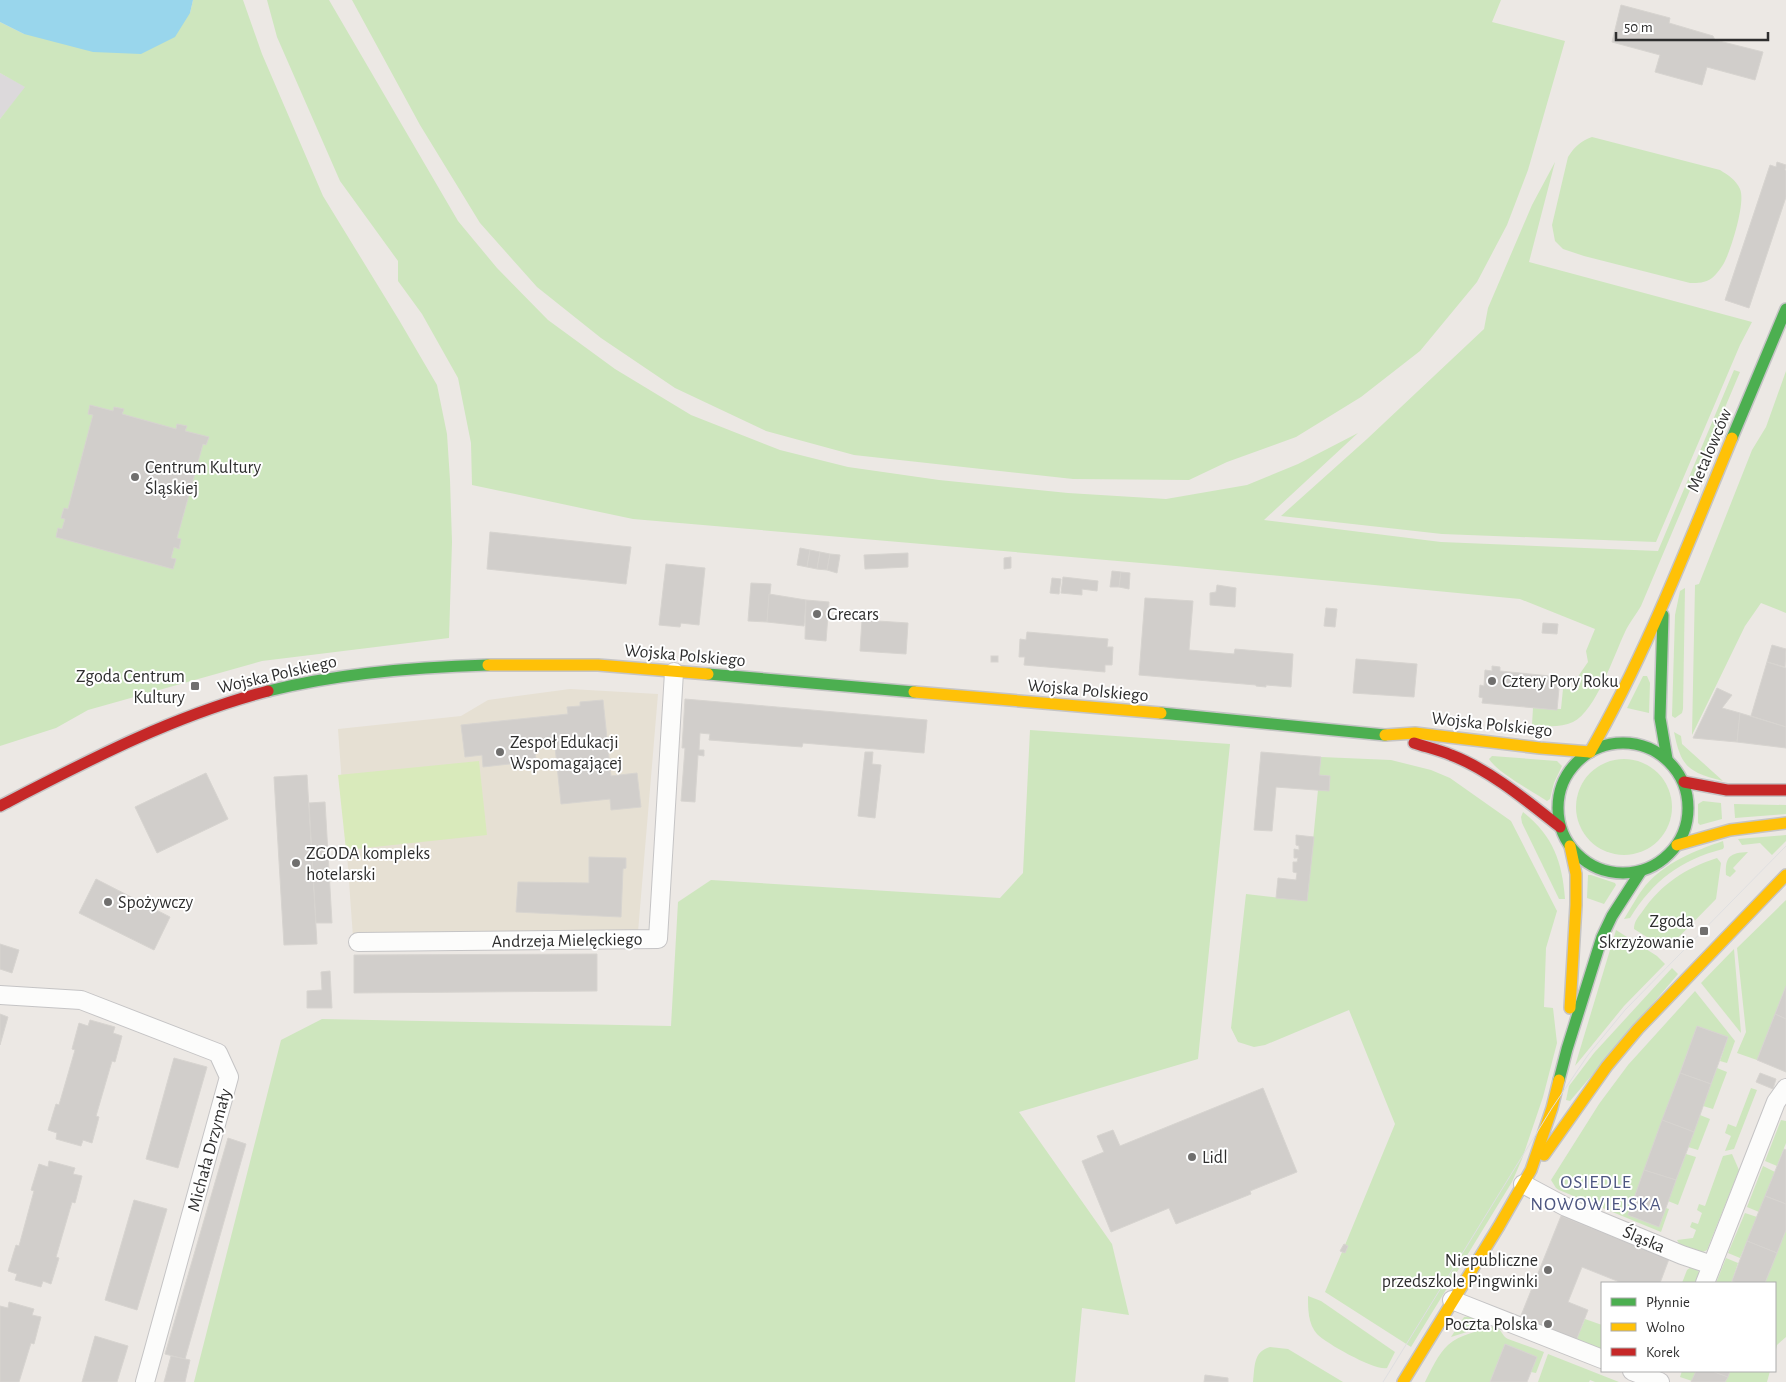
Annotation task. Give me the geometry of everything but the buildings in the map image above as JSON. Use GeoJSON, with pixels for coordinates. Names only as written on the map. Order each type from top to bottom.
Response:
{"type":"FeatureCollection","features":[{"type":"Feature","properties":{"kind":"street","name":"Metalowców"},"geometry":{"type":"LineString","coordinates":[[1590,752],[1616,706],[1663,604],[1786,309]]}},
{"type":"Feature","properties":{"kind":"street"},"geometry":{"type":"LineString","coordinates":[[1663,604],[1660,718],[1667,759]]}},
{"type":"Feature","properties":{"kind":"street","name":"Wojska Polskiego"},"geometry":{"type":"LineString","coordinates":[[0,806],[113,749],[196,713],[248,696],[309,681],[403,669],[493,665],[590,665],[1238,720],[1390,735],[1415,733],[1590,752]]}},
{"type":"Feature","properties":{"kind":"street","name":"Andrzeja Mielęckiego"},"geometry":{"type":"LineString","coordinates":[[358,942],[658,939],[674,672]]}},
{"type":"Feature","properties":{"kind":"street","name":"Wojska Polskiego"},"geometry":{"type":"LineString","coordinates":[[1390,735],[1450,755],[1474,766],[1524,799],[1560,827]]}},
{"type":"Feature","properties":{"kind":"street"},"geometry":{"type":"LineString","coordinates":[[1629,743],[1649,748],[1667,759],[1684,782],[1688,805],[1688,819],[1684,833],[1667,857],[1641,871],[1625,874],[1609,872],[1594,867],[1580,858],[1570,846],[1560,827],[1558,806],[1562,784],[1573,766],[1590,752],[1609,745],[1629,743]]}},
{"type":"Feature","properties":{"kind":"street"},"geometry":{"type":"LineString","coordinates":[[1684,782],[1728,790],[1786,790]]}},
{"type":"Feature","properties":{"kind":"street"},"geometry":{"type":"LineString","coordinates":[[1677,845],[1730,830],[1786,823]]}},
{"type":"Feature","properties":{"kind":"street"},"geometry":{"type":"LineString","coordinates":[[1567,1049],[1576,904],[1576,874],[1570,846]]}},
{"type":"Feature","properties":{"kind":"street"},"geometry":{"type":"LineString","coordinates":[[1527,1177],[1552,1108],[1567,1049],[1602,937],[1612,916],[1641,871]]}},
{"type":"Feature","properties":{"kind":"street"},"geometry":{"type":"LineString","coordinates":[[1403,1382],[1527,1177],[1607,1066],[1638,1029],[1786,875]]}},
{"type":"Feature","properties":{"kind":"street","name":"Michała Drzymały"},"geometry":{"type":"LineString","coordinates":[[0,995],[81,1000],[218,1053],[229,1077],[145,1382]]}},
{"type":"Feature","properties":{"kind":"street"},"geometry":{"type":"LineString","coordinates":[[1705,1282],[1776,1102],[1786,1088]]}},
{"type":"Feature","properties":{"kind":"street","name":"Śląska"},"geometry":{"type":"LineString","coordinates":[[1527,1177],[1566,1206],[1682,1255],[1712,1265]]}},
{"type":"Feature","properties":{"kind":"street"},"geometry":{"type":"LineString","coordinates":[[1452,1300],[1601,1359]]}},
{"type":"Feature","properties":{"kind":"street"},"geometry":{"type":"LineString","coordinates":[[1635,1372],[1660,1382]]}},
{"type":"Feature","properties":{"kind":"shaded area"},"geometry":{"type":"Polygon","coordinates":[[[0,73],[26,87],[0,119],[0,73]]]}},
{"type":"Feature","properties":{"kind":"shaded area"},"geometry":{"type":"Polygon","coordinates":[[[570,689],[658,694],[638,932],[353,937],[338,729],[461,716],[488,700],[570,689]]]}},
{"type":"Feature","properties":{"kind":"green space"},"geometry":{"type":"Polygon","coordinates":[[[193,0],[243,0],[262,54],[323,196],[437,385],[447,434],[450,480],[452,542],[449,638],[262,661],[88,710],[56,728],[0,746],[0,119],[25,87],[0,73],[0,22],[24,34],[190,13],[193,0]]]}},
{"type":"Feature","properties":{"kind":"green space"},"geometry":{"type":"Polygon","coordinates":[[[267,0],[329,0],[458,221],[497,268],[548,320],[615,369],[691,415],[780,450],[848,467],[939,480],[1068,493],[1166,499],[1247,485],[1298,464],[1358,433],[1264,520],[1441,542],[1658,551],[1734,370],[1740,372],[1641,606],[1627,629],[1604,682],[1589,707],[1581,716],[1573,722],[1558,726],[1532,725],[1533,708],[1561,709],[1563,689],[1578,690],[1579,675],[1588,662],[1586,651],[1595,629],[1520,599],[1176,566],[633,519],[472,485],[471,443],[458,378],[422,314],[398,281],[398,261],[340,181],[277,37],[267,0]]]}},
{"type":"Feature","properties":{"kind":"green space"},"geometry":{"type":"Polygon","coordinates":[[[352,0],[1501,0],[1492,22],[1565,41],[1528,170],[1507,225],[1477,282],[1420,351],[1361,397],[1296,437],[1227,462],[1189,480],[1073,479],[854,455],[766,431],[675,388],[601,338],[537,287],[480,223],[420,125],[352,0]]]}},
{"type":"Feature","properties":{"kind":"green space"},"geometry":{"type":"Polygon","coordinates":[[[1592,137],[1720,170],[1736,183],[1741,195],[1737,226],[1727,257],[1714,277],[1704,282],[1690,283],[1584,256],[1563,249],[1555,241],[1552,225],[1568,157],[1578,144],[1592,137]]]}},
{"type":"Feature","properties":{"kind":"green space"},"geometry":{"type":"Polygon","coordinates":[[[1555,162],[1529,262],[1752,322],[1740,345],[1656,542],[1442,534],[1281,516],[1367,439],[1484,329],[1488,308],[1532,205],[1555,162]]]}},
{"type":"Feature","properties":{"kind":"green space"},"geometry":{"type":"Polygon","coordinates":[[[1786,371],[1786,613],[1761,603],[1745,626],[1692,735],[1695,585],[1699,584],[1752,450],[1766,427],[1786,371]]]}},
{"type":"Feature","properties":{"kind":"green space"},"geometry":{"type":"Polygon","coordinates":[[[1685,588],[1683,709],[1682,713],[1675,718],[1672,716],[1675,615],[1680,591],[1685,588]]]}},
{"type":"Feature","properties":{"kind":"green space"},"geometry":{"type":"Polygon","coordinates":[[[1643,676],[1647,676],[1650,683],[1649,713],[1627,708],[1643,676]]]}},
{"type":"Feature","properties":{"kind":"green space"},"geometry":{"type":"Polygon","coordinates":[[[1030,730],[1230,744],[1198,1059],[1019,1112],[1112,1244],[1129,1315],[1082,1308],[1075,1382],[194,1382],[281,1040],[322,1019],[671,1026],[678,902],[711,880],[1000,898],[1023,873],[1030,730]]]}},
{"type":"Feature","properties":{"kind":"green space"},"geometry":{"type":"Polygon","coordinates":[[[1674,732],[1681,736],[1682,744],[1723,781],[1694,771],[1683,761],[1674,732]]]}},
{"type":"Feature","properties":{"kind":"green space"},"geometry":{"type":"Polygon","coordinates":[[[1492,756],[1557,761],[1562,766],[1554,783],[1550,799],[1547,801],[1507,776],[1489,759],[1492,756]]]}},
{"type":"Feature","properties":{"kind":"green space"},"geometry":{"type":"Polygon","coordinates":[[[1321,757],[1391,760],[1431,770],[1450,778],[1511,821],[1557,911],[1546,948],[1544,1007],[1553,1008],[1557,1043],[1543,1097],[1522,1159],[1512,1182],[1411,1347],[1325,1292],[1342,1252],[1345,1253],[1348,1246],[1345,1245],[1395,1124],[1349,1010],[1265,1045],[1254,1047],[1238,1042],[1231,1028],[1246,894],[1307,901],[1318,790],[1329,791],[1330,776],[1319,775],[1321,757]]]}},
{"type":"Feature","properties":{"kind":"green space"},"geometry":{"type":"Polygon","coordinates":[[[1624,759],[1642,763],[1658,773],[1668,789],[1672,807],[1668,825],[1658,841],[1642,851],[1624,855],[1606,851],[1590,841],[1580,825],[1576,807],[1580,789],[1590,773],[1606,763],[1624,759]]]}},
{"type":"Feature","properties":{"kind":"green space"},"geometry":{"type":"Polygon","coordinates":[[[479,761],[487,835],[346,850],[338,775],[479,761]]]}},
{"type":"Feature","properties":{"kind":"green space"},"geometry":{"type":"Polygon","coordinates":[[[1703,801],[1721,803],[1722,819],[1700,825],[1698,823],[1698,804],[1703,801]]]}},
{"type":"Feature","properties":{"kind":"green space"},"geometry":{"type":"Polygon","coordinates":[[[1734,804],[1786,805],[1786,814],[1735,818],[1734,804]]]}},
{"type":"Feature","properties":{"kind":"green space"},"geometry":{"type":"Polygon","coordinates":[[[1523,812],[1542,830],[1554,850],[1564,885],[1565,899],[1559,899],[1522,823],[1521,817],[1523,812]]]}},
{"type":"Feature","properties":{"kind":"green space"},"geometry":{"type":"Polygon","coordinates":[[[1786,835],[1786,841],[1772,855],[1760,843],[1742,845],[1738,839],[1786,835]]]}},
{"type":"Feature","properties":{"kind":"green space"},"geometry":{"type":"Polygon","coordinates":[[[1723,841],[1723,849],[1694,859],[1669,874],[1648,893],[1630,918],[1624,919],[1645,886],[1662,870],[1691,853],[1723,841]]]}},
{"type":"Feature","properties":{"kind":"green space"},"geometry":{"type":"Polygon","coordinates":[[[1748,852],[1733,868],[1736,871],[1730,877],[1726,875],[1726,864],[1730,857],[1737,853],[1748,852]]]}},
{"type":"Feature","properties":{"kind":"green space"},"geometry":{"type":"Polygon","coordinates":[[[1717,858],[1721,863],[1716,899],[1668,948],[1663,947],[1634,929],[1635,922],[1649,902],[1666,885],[1685,872],[1717,858]]]}},
{"type":"Feature","properties":{"kind":"green space"},"geometry":{"type":"Polygon","coordinates":[[[1588,875],[1615,883],[1616,885],[1604,904],[1587,898],[1588,875]]]}},
{"type":"Feature","properties":{"kind":"green space"},"geometry":{"type":"Polygon","coordinates":[[[1786,900],[1786,986],[1757,1060],[1737,1053],[1746,1032],[1737,948],[1786,900]]]}},
{"type":"Feature","properties":{"kind":"green space"},"geometry":{"type":"Polygon","coordinates":[[[1616,930],[1657,956],[1665,964],[1624,1006],[1575,1066],[1616,930]]]}},
{"type":"Feature","properties":{"kind":"green space"},"geometry":{"type":"Polygon","coordinates":[[[1734,949],[1741,1033],[1701,983],[1734,949]]]}},
{"type":"Feature","properties":{"kind":"green space"},"geometry":{"type":"Polygon","coordinates":[[[1672,968],[1678,974],[1570,1101],[1566,1100],[1569,1086],[1594,1053],[1672,968]]]}},
{"type":"Feature","properties":{"kind":"green space"},"geometry":{"type":"Polygon","coordinates":[[[1695,991],[1735,1041],[1727,1063],[1720,1061],[1728,1037],[1697,1026],[1628,1215],[1659,1227],[1666,1208],[1669,1209],[1661,1232],[1559,1190],[1551,1180],[1599,1104],[1628,1065],[1695,991]]]}},
{"type":"Feature","properties":{"kind":"green space"},"geometry":{"type":"Polygon","coordinates":[[[1717,1068],[1727,1072],[1713,1109],[1703,1106],[1717,1068]]]}},
{"type":"Feature","properties":{"kind":"green space"},"geometry":{"type":"Polygon","coordinates":[[[1751,1088],[1757,1090],[1734,1149],[1725,1151],[1731,1136],[1725,1133],[1728,1124],[1736,1127],[1751,1088]]]}},
{"type":"Feature","properties":{"kind":"green space"},"geometry":{"type":"Polygon","coordinates":[[[1700,1115],[1710,1119],[1698,1150],[1688,1147],[1700,1115]]]}},
{"type":"Feature","properties":{"kind":"green space"},"geometry":{"type":"Polygon","coordinates":[[[1781,1120],[1786,1121],[1786,1143],[1777,1166],[1765,1161],[1781,1120]]]}},
{"type":"Feature","properties":{"kind":"green space"},"geometry":{"type":"Polygon","coordinates":[[[1686,1154],[1696,1157],[1678,1205],[1668,1201],[1686,1154]]]}},
{"type":"Feature","properties":{"kind":"green space"},"geometry":{"type":"Polygon","coordinates":[[[1732,1154],[1739,1170],[1707,1250],[1701,1253],[1681,1247],[1677,1240],[1693,1238],[1696,1230],[1690,1227],[1692,1222],[1698,1224],[1702,1213],[1697,1210],[1699,1204],[1705,1206],[1723,1156],[1732,1154]]]}},
{"type":"Feature","properties":{"kind":"green space"},"geometry":{"type":"Polygon","coordinates":[[[1763,1166],[1775,1172],[1759,1212],[1747,1207],[1763,1166]]]}},
{"type":"Feature","properties":{"kind":"green space"},"geometry":{"type":"Polygon","coordinates":[[[1745,1213],[1757,1217],[1740,1258],[1728,1253],[1745,1213]]]}},
{"type":"Feature","properties":{"kind":"green space"},"geometry":{"type":"Polygon","coordinates":[[[1786,1230],[1786,1337],[1777,1345],[1776,1350],[1776,1282],[1765,1282],[1786,1230]]]}},
{"type":"Feature","properties":{"kind":"green space"},"geometry":{"type":"Polygon","coordinates":[[[1726,1258],[1738,1263],[1732,1282],[1716,1282],[1726,1258]]]}},
{"type":"Feature","properties":{"kind":"green space"},"geometry":{"type":"Polygon","coordinates":[[[1691,1267],[1696,1268],[1699,1272],[1695,1282],[1682,1282],[1687,1270],[1691,1267]]]}},
{"type":"Feature","properties":{"kind":"green space"},"geometry":{"type":"Polygon","coordinates":[[[1308,1296],[1321,1301],[1395,1352],[1387,1368],[1372,1365],[1351,1356],[1317,1334],[1310,1321],[1308,1296]]]}},
{"type":"Feature","properties":{"kind":"green space"},"geometry":{"type":"Polygon","coordinates":[[[1471,1316],[1492,1324],[1451,1337],[1464,1317],[1471,1316]]]}},
{"type":"Feature","properties":{"kind":"green space"},"geometry":{"type":"Polygon","coordinates":[[[1585,1319],[1601,1325],[1601,1351],[1576,1341],[1585,1319]]]}},
{"type":"Feature","properties":{"kind":"green space"},"geometry":{"type":"Polygon","coordinates":[[[1496,1326],[1508,1339],[1544,1352],[1536,1373],[1531,1372],[1536,1357],[1505,1344],[1490,1382],[1425,1382],[1438,1357],[1453,1341],[1464,1335],[1496,1326]]]}},
{"type":"Feature","properties":{"kind":"green space"},"geometry":{"type":"Polygon","coordinates":[[[1270,1347],[1288,1349],[1343,1382],[1253,1382],[1256,1360],[1260,1352],[1270,1347]]]}},
{"type":"Feature","properties":{"kind":"green space"},"geometry":{"type":"Polygon","coordinates":[[[1548,1354],[1619,1382],[1595,1382],[1590,1380],[1589,1382],[1538,1382],[1548,1354]]]}},
{"type":"Feature","properties":{"kind":"green space"},"geometry":{"type":"Polygon","coordinates":[[[1682,1372],[1696,1372],[1692,1381],[1680,1377],[1682,1372]]]}},
{"type":"Feature","properties":{"kind":"green space"},"geometry":{"type":"Polygon","coordinates":[[[1730,1372],[1770,1372],[1767,1382],[1725,1382],[1730,1372]]]}},
{"type":"Feature","properties":{"kind":"water"},"geometry":{"type":"Polygon","coordinates":[[[0,0],[193,0],[190,13],[175,37],[141,54],[93,52],[24,34],[0,22],[0,0]]]}},
{"type":"Feature","properties":{"kind":"tram line"},"geometry":{"type":"LineString","coordinates":[[1383,1382],[1552,1108],[1588,1055],[1625,1010],[1786,846]]}},
{"type":"Feature","properties":{"kind":"traffic: fast"},"geometry":{"type":"LineString","coordinates":[[1732,438],[1786,309]]}},
{"type":"Feature","properties":{"kind":"traffic: fast"},"geometry":{"type":"LineString","coordinates":[[1663,615],[1660,718],[1667,759]]}},
{"type":"Feature","properties":{"kind":"traffic: fast"},"geometry":{"type":"LineString","coordinates":[[268,691],[350,675],[433,667],[488,665]]}},
{"type":"Feature","properties":{"kind":"traffic: fast"},"geometry":{"type":"LineString","coordinates":[[708,674],[914,692]]}},
{"type":"Feature","properties":{"kind":"traffic: fast"},"geometry":{"type":"LineString","coordinates":[[1161,713],[1385,735]]}},
{"type":"Feature","properties":{"kind":"traffic: fast"},"geometry":{"type":"LineString","coordinates":[[1623,743],[1636,744],[1648,748],[1669,762],[1683,783],[1687,795],[1688,808],[1687,821],[1683,833],[1669,854],[1648,868],[1636,872],[1623,873],[1610,872],[1598,868],[1577,854],[1563,833],[1559,821],[1558,808],[1559,795],[1563,783],[1577,762],[1598,748],[1610,744],[1623,743]]}},
{"type":"Feature","properties":{"kind":"traffic: fast"},"geometry":{"type":"LineString","coordinates":[[1559,1080],[1602,937],[1612,916],[1641,871]]}},
{"type":"Feature","properties":{"kind":"traffic: slow"},"geometry":{"type":"LineString","coordinates":[[1590,752],[1611,714],[1648,637],[1683,558],[1732,438]]}},
{"type":"Feature","properties":{"kind":"traffic: slow"},"geometry":{"type":"LineString","coordinates":[[488,665],[598,665],[708,674]]}},
{"type":"Feature","properties":{"kind":"traffic: slow"},"geometry":{"type":"LineString","coordinates":[[914,692],[1161,713]]}},
{"type":"Feature","properties":{"kind":"traffic: slow"},"geometry":{"type":"LineString","coordinates":[[1385,735],[1415,733],[1590,752]]}},
{"type":"Feature","properties":{"kind":"traffic: slow"},"geometry":{"type":"LineString","coordinates":[[1677,845],[1730,830],[1786,823]]}},
{"type":"Feature","properties":{"kind":"traffic: slow"},"geometry":{"type":"LineString","coordinates":[[1570,846],[1576,874],[1570,1008]]}},
{"type":"Feature","properties":{"kind":"traffic: slow"},"geometry":{"type":"LineString","coordinates":[[1544,1155],[1607,1066],[1638,1029],[1786,875]]}},
{"type":"Feature","properties":{"kind":"traffic: slow"},"geometry":{"type":"LineString","coordinates":[[1403,1382],[1499,1226],[1531,1170],[1552,1108],[1559,1080]]}},
{"type":"Feature","properties":{"kind":"traffic: jam"},"geometry":{"type":"LineString","coordinates":[[0,806],[131,741],[198,713],[268,691]]}},
{"type":"Feature","properties":{"kind":"traffic: jam"},"geometry":{"type":"LineString","coordinates":[[1414,743],[1451,755],[1480,769],[1508,787],[1560,827]]}},
{"type":"Feature","properties":{"kind":"traffic: jam"},"geometry":{"type":"LineString","coordinates":[[1684,782],[1727,790],[1786,790]]}},
{"type":"Feature","properties":{"kind":"place","name":"Centrum Kultury Śląskiej"},"geometry":{"type":"Point","coordinates":[135,477]}},
{"type":"Feature","properties":{"kind":"place","name":"Grecars"},"geometry":{"type":"Point","coordinates":[817,614]}},
{"type":"Feature","properties":{"kind":"place","name":"Cztery Pory Roku"},"geometry":{"type":"Point","coordinates":[1492,681]}},
{"type":"Feature","properties":{"kind":"place","name":"Zgoda Centrum Kultury"},"geometry":{"type":"Point","coordinates":[195,686]}},
{"type":"Feature","properties":{"kind":"place","name":"Zespoł Edukacji Wspomagającej"},"geometry":{"type":"Point","coordinates":[500,752]}},
{"type":"Feature","properties":{"kind":"place","name":"ZGODA kompleks hotelarski"},"geometry":{"type":"Point","coordinates":[296,863]}},
{"type":"Feature","properties":{"kind":"place","name":"Spożywczy"},"geometry":{"type":"Point","coordinates":[108,902]}},
{"type":"Feature","properties":{"kind":"place","name":"Zgoda Skrzyżowanie"},"geometry":{"type":"Point","coordinates":[1704,931]}},
{"type":"Feature","properties":{"kind":"place","name":"Lidl"},"geometry":{"type":"Point","coordinates":[1192,1157]}},
{"type":"Feature","properties":{"kind":"place","name":"Niepubliczne przedszkole Pingwinki"},"geometry":{"type":"Point","coordinates":[1548,1270]}},
{"type":"Feature","properties":{"kind":"place","name":"Poczta Polska"},"geometry":{"type":"Point","coordinates":[1548,1324]}},
{"type":"Feature","properties":{"kind":"district","name":"OSIEDLE NOWOWIEJSKA"},"geometry":{"type":"Point","coordinates":[1596,1192]}}]}
